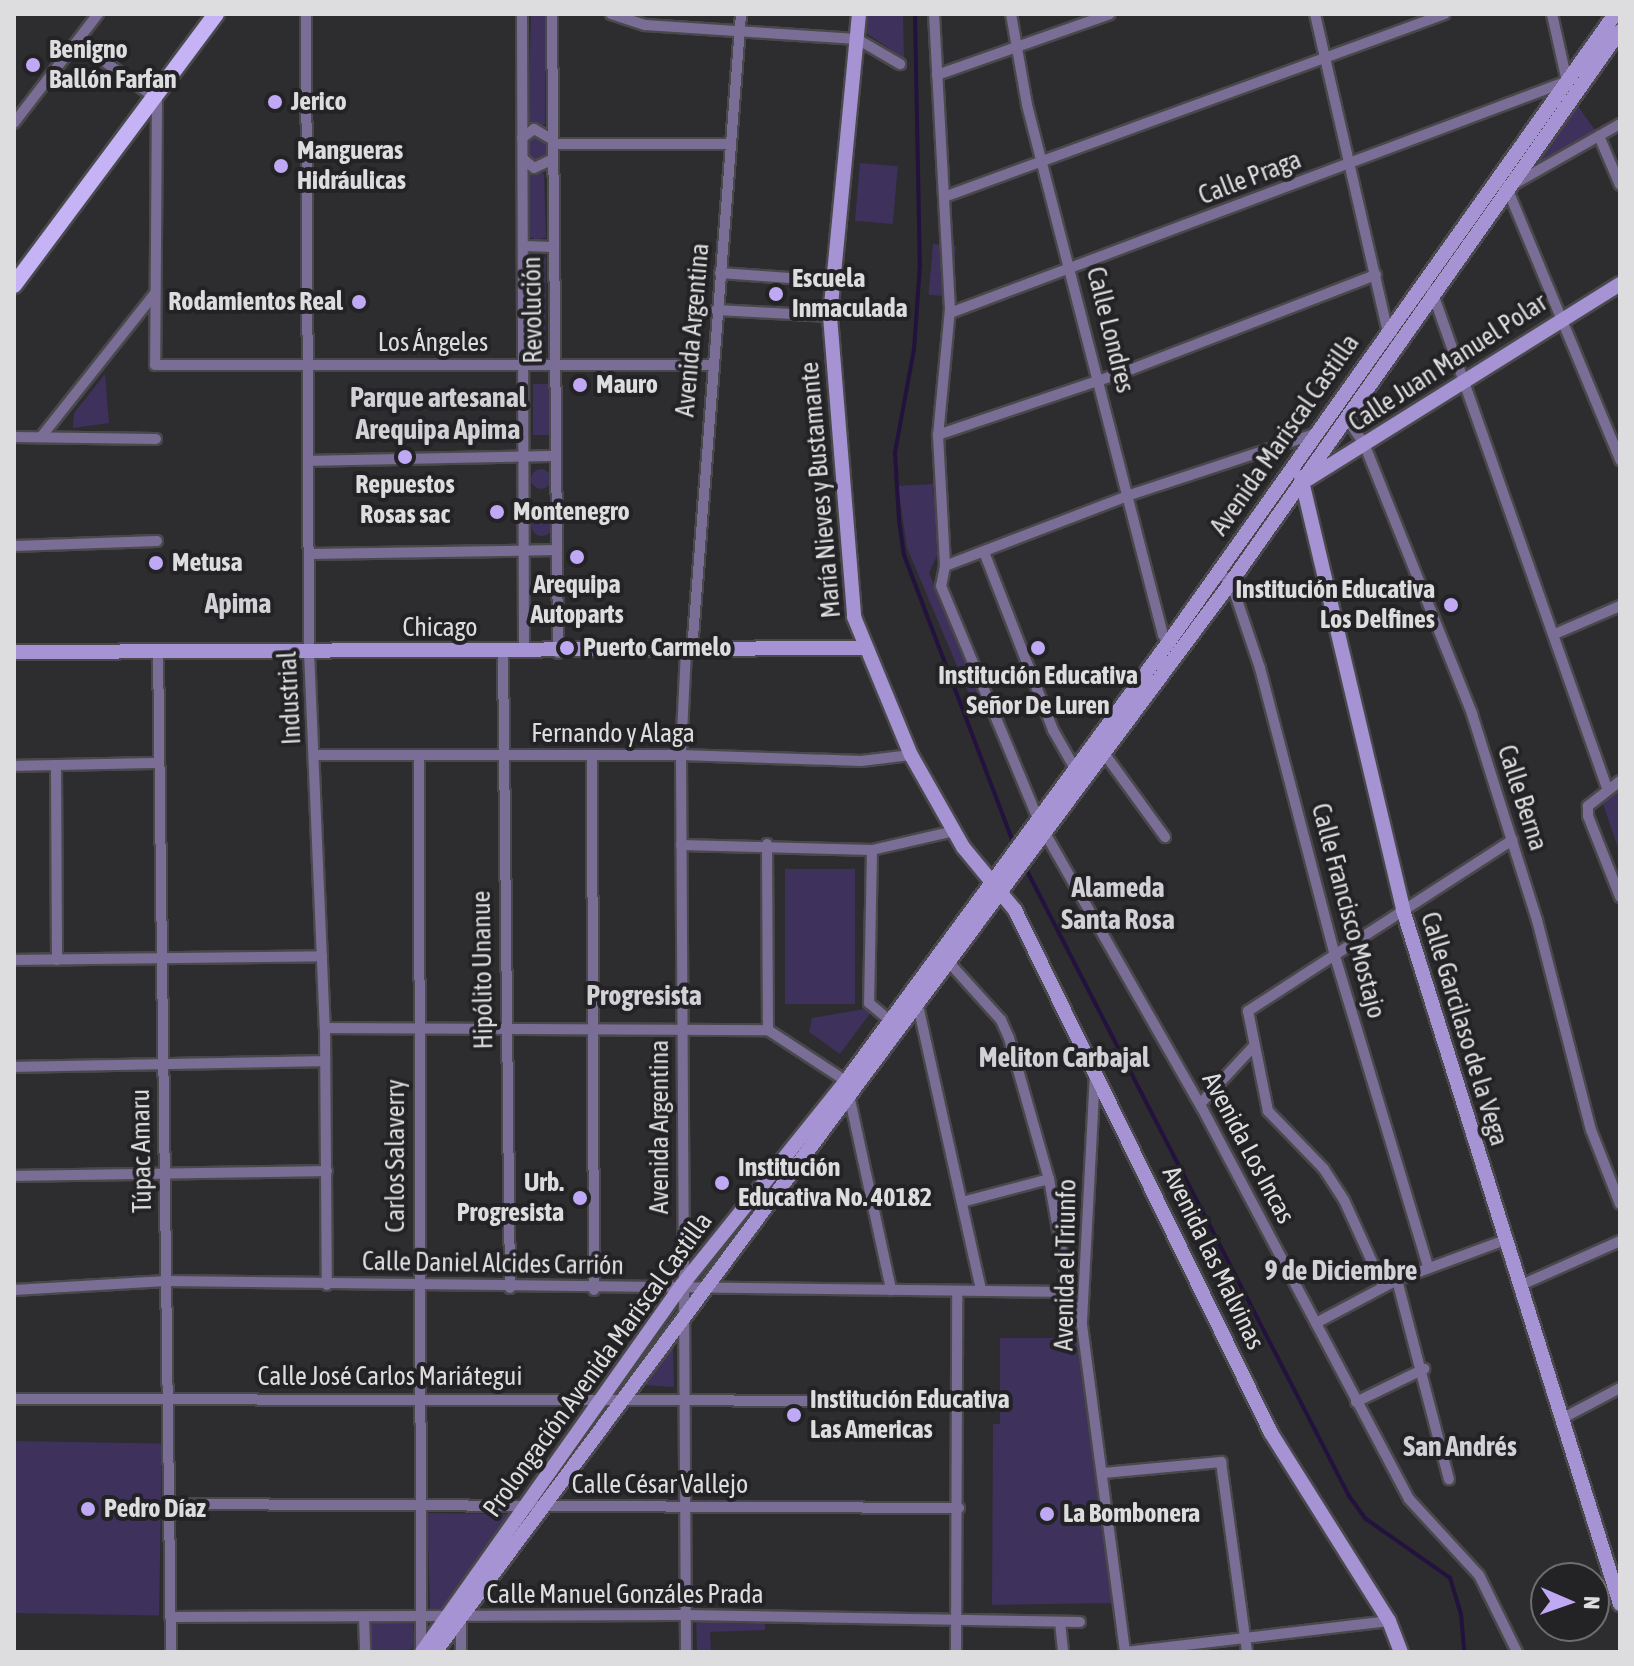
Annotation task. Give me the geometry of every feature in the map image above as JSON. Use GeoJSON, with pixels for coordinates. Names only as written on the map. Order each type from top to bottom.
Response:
{"type":"FeatureCollection","features":[{"type":"Feature","properties":{"kind":"main road"},"geometry":{"type":"LineString","coordinates":[[14,285],[157,99],[216,14]]}},
{"type":"Feature","properties":{"kind":"street"},"geometry":{"type":"LineString","coordinates":[[14,123],[98,14]]}},
{"type":"Feature","properties":{"kind":"street","name":"Industrial"},"geometry":{"type":"LineString","coordinates":[[306,14],[309,651],[325,1028],[327,1285]]}},
{"type":"Feature","properties":{"kind":"street","name":"Revolución"},"geometry":{"type":"LineString","coordinates":[[522,14],[524,652]]}},
{"type":"Feature","properties":{"kind":"street","name":"Revolución"},"geometry":{"type":"LineString","coordinates":[[552,14],[558,653]]}},
{"type":"Feature","properties":{"kind":"street"},"geometry":{"type":"LineString","coordinates":[[611,14],[645,25],[857,39],[900,64]]}},
{"type":"Feature","properties":{"kind":"street","name":"Avenida Argentina"},"geometry":{"type":"LineString","coordinates":[[686,1652],[681,755],[741,14]]}},
{"type":"Feature","properties":{"kind":"street","name":"María Nieves y Bustamante"},"geometry":{"type":"LineString","coordinates":[[859,14],[830,316],[848,576],[865,648],[911,755],[954,831],[1000,878]]}},
{"type":"Feature","properties":{"kind":"street","name":"Avenida Los Incas"},"geometry":{"type":"LineString","coordinates":[[934,14],[950,313],[938,435],[945,566],[941,586],[1041,826],[1200,1104],[1409,1499],[1479,1575],[1517,1652]]}},
{"type":"Feature","properties":{"kind":"street","name":"Calle Londres"},"geometry":{"type":"LineString","coordinates":[[1011,14],[1013,49],[1042,164],[1072,269],[1127,496],[1173,647]]}},
{"type":"Feature","properties":{"kind":"street"},"geometry":{"type":"LineString","coordinates":[[937,75],[1110,14]]}},
{"type":"Feature","properties":{"kind":"street"},"geometry":{"type":"LineString","coordinates":[[1315,14],[1387,329],[1400,340]]}},
{"type":"Feature","properties":{"kind":"street"},"geometry":{"type":"LineString","coordinates":[[944,197],[1042,164],[1445,14]]}},
{"type":"Feature","properties":{"kind":"street"},"geometry":{"type":"LineString","coordinates":[[1552,14],[1570,88]]}},
{"type":"Feature","properties":{"kind":"street","name":"Avenida Mariscal Castilla"},"geometry":{"type":"LineString","coordinates":[[1225,577],[1314,433],[1420,283],[1501,184],[1570,88],[1615,14]]}},
{"type":"Feature","properties":{"kind":"street","name":"Avenida Mariscal Castilla"},"geometry":{"type":"LineString","coordinates":[[1570,88],[1620,31]]}},
{"type":"Feature","properties":{"kind":"street"},"geometry":{"type":"LineString","coordinates":[[41,437],[155,293],[157,99],[77,42]]}},
{"type":"Feature","properties":{"kind":"street","name":"Calle Praga"},"geometry":{"type":"LineString","coordinates":[[950,313],[1351,163],[1570,88]]}},
{"type":"Feature","properties":{"kind":"street"},"geometry":{"type":"LineString","coordinates":[[1620,124],[1501,184],[1616,438],[1620,460]]}},
{"type":"Feature","properties":{"kind":"street"},"geometry":{"type":"LineString","coordinates":[[522,138],[534,129],[553,142],[731,144]]}},
{"type":"Feature","properties":{"kind":"street"},"geometry":{"type":"LineString","coordinates":[[1599,136],[1620,185]]}},
{"type":"Feature","properties":{"kind":"street"},"geometry":{"type":"LineString","coordinates":[[523,159],[541,168],[553,159]]}},
{"type":"Feature","properties":{"kind":"street","name":"Avenida Mariscal Castilla"},"geometry":{"type":"LineString","coordinates":[[1000,878],[1225,577],[1302,482],[1434,293],[1501,184]]}},
{"type":"Feature","properties":{"kind":"street"},"geometry":{"type":"LineString","coordinates":[[523,246],[554,247]]}},
{"type":"Feature","properties":{"kind":"street"},"geometry":{"type":"LineString","coordinates":[[720,273],[832,281]]}},
{"type":"Feature","properties":{"kind":"street"},"geometry":{"type":"LineString","coordinates":[[938,435],[1100,379],[1376,275]]}},
{"type":"Feature","properties":{"kind":"street"},"geometry":{"type":"LineString","coordinates":[[1420,283],[1434,293],[1607,788]]}},
{"type":"Feature","properties":{"kind":"street","name":"Calle Juan Manuel Polar"},"geometry":{"type":"LineString","coordinates":[[1302,482],[1365,446],[1465,378],[1620,284]]}},
{"type":"Feature","properties":{"kind":"street","name":"Los Ángeles"},"geometry":{"type":"LineString","coordinates":[[155,293],[155,365],[712,365]]}},
{"type":"Feature","properties":{"kind":"street"},"geometry":{"type":"LineString","coordinates":[[716,310],[830,316]]}},
{"type":"Feature","properties":{"kind":"street"},"geometry":{"type":"LineString","coordinates":[[945,566],[1127,496],[1343,423]]}},
{"type":"Feature","properties":{"kind":"street","name":"Calle Berna"},"geometry":{"type":"LineString","coordinates":[[1343,423],[1365,446],[1472,714],[1512,840],[1591,1130],[1620,1204]]}},
{"type":"Feature","properties":{"kind":"street"},"geometry":{"type":"LineString","coordinates":[[14,437],[156,439]]}},
{"type":"Feature","properties":{"kind":"street"},"geometry":{"type":"LineString","coordinates":[[308,461],[556,456]]}},
{"type":"Feature","properties":{"kind":"street","name":"Calle Garcilaso de la Vega"},"geometry":{"type":"LineString","coordinates":[[1297,459],[1403,910],[1519,1286],[1614,1561],[1620,1604]]}},
{"type":"Feature","properties":{"kind":"street"},"geometry":{"type":"LineString","coordinates":[[14,546],[157,541]]}},
{"type":"Feature","properties":{"kind":"street"},"geometry":{"type":"LineString","coordinates":[[309,554],[557,550]]}},
{"type":"Feature","properties":{"kind":"street"},"geometry":{"type":"LineString","coordinates":[[984,552],[1053,730],[1074,767]]}},
{"type":"Feature","properties":{"kind":"street","name":"Calle Francisco Mostajo"},"geometry":{"type":"LineString","coordinates":[[1225,577],[1260,668],[1334,953],[1428,1266]]}},
{"type":"Feature","properties":{"kind":"street"},"geometry":{"type":"LineString","coordinates":[[1555,634],[1620,606]]}},
{"type":"Feature","properties":{"kind":"street","name":"Chicago"},"geometry":{"type":"LineString","coordinates":[[14,652],[158,649],[558,653],[865,648]]}},
{"type":"Feature","properties":{"kind":"street","name":"Túpac Amaru"},"geometry":{"type":"LineString","coordinates":[[158,649],[171,1652]]}},
{"type":"Feature","properties":{"kind":"street","name":"Hipólito Unanue"},"geometry":{"type":"LineString","coordinates":[[503,652],[510,1288]]}},
{"type":"Feature","properties":{"kind":"street"},"geometry":{"type":"LineString","coordinates":[[1097,747],[1165,837]]}},
{"type":"Feature","properties":{"kind":"street","name":"Avenida Mariscal Castilla"},"geometry":{"type":"LineString","coordinates":[[1041,826],[1074,767],[1097,747]]}},
{"type":"Feature","properties":{"kind":"street","name":"Fernando y Alaga"},"geometry":{"type":"LineString","coordinates":[[315,755],[681,755],[861,761],[911,755]]}},
{"type":"Feature","properties":{"kind":"street","name":"Carlos Salaverry"},"geometry":{"type":"LineString","coordinates":[[419,756],[418,1286],[422,1652]]}},
{"type":"Feature","properties":{"kind":"street"},"geometry":{"type":"LineString","coordinates":[[592,756],[594,1290]]}},
{"type":"Feature","properties":{"kind":"street"},"geometry":{"type":"LineString","coordinates":[[14,766],[159,763]]}},
{"type":"Feature","properties":{"kind":"street"},"geometry":{"type":"LineString","coordinates":[[56,765],[57,960]]}},
{"type":"Feature","properties":{"kind":"street"},"geometry":{"type":"LineString","coordinates":[[1620,781],[1607,788],[1588,806],[1588,816],[1620,897]]}},
{"type":"Feature","properties":{"kind":"street"},"geometry":{"type":"LineString","coordinates":[[681,845],[767,844],[872,850],[954,831]]}},
{"type":"Feature","properties":{"kind":"street"},"geometry":{"type":"LineString","coordinates":[[1383,1286],[1344,1200],[1324,1169],[1268,1111],[1248,1011],[1512,840]]}},
{"type":"Feature","properties":{"kind":"street"},"geometry":{"type":"LineString","coordinates":[[767,844],[768,1030]]}},
{"type":"Feature","properties":{"kind":"street"},"geometry":{"type":"LineString","coordinates":[[872,850],[869,1003],[894,1023]]}},
{"type":"Feature","properties":{"kind":"street","name":"Prolongación Avenida Mariscal Castilla"},"geometry":{"type":"LineString","coordinates":[[435,1652],[522,1507],[704,1285],[1000,878]]}},
{"type":"Feature","properties":{"kind":"street","name":"Avenida las Malvinas"},"geometry":{"type":"LineString","coordinates":[[1000,878],[1271,1433],[1389,1621],[1401,1652]]}},
{"type":"Feature","properties":{"kind":"street"},"geometry":{"type":"LineString","coordinates":[[942,955],[1001,1020],[1049,1179],[1069,1292],[1082,1325]]}},
{"type":"Feature","properties":{"kind":"street","name":"Prolongación Avenida Mariscal Castilla"},"geometry":{"type":"LineString","coordinates":[[894,1023],[917,1001],[942,955]]}},
{"type":"Feature","properties":{"kind":"street"},"geometry":{"type":"LineString","coordinates":[[14,960],[322,956]]}},
{"type":"Feature","properties":{"kind":"street"},"geometry":{"type":"LineString","coordinates":[[917,1001],[981,1290]]}},
{"type":"Feature","properties":{"kind":"street"},"geometry":{"type":"LineString","coordinates":[[325,1028],[592,1026],[768,1030],[848,1087],[891,1290]]}},
{"type":"Feature","properties":{"kind":"street"},"geometry":{"type":"LineString","coordinates":[[1200,1104],[1253,1047]]}},
{"type":"Feature","properties":{"kind":"street"},"geometry":{"type":"LineString","coordinates":[[14,1067],[325,1061]]}},
{"type":"Feature","properties":{"kind":"street","name":"Avenida el Triunfo"},"geometry":{"type":"LineString","coordinates":[[1095,1069],[1082,1325],[1125,1652]]}},
{"type":"Feature","properties":{"kind":"street","name":"Prolongación Avenida Mariscal Castilla"},"geometry":{"type":"LineString","coordinates":[[422,1652],[454,1617],[542,1506],[682,1285],[848,1087]]}},
{"type":"Feature","properties":{"kind":"street"},"geometry":{"type":"LineString","coordinates":[[14,1176],[165,1171],[327,1171]]}},
{"type":"Feature","properties":{"kind":"street"},"geometry":{"type":"LineString","coordinates":[[962,1202],[1049,1179]]}},
{"type":"Feature","properties":{"kind":"street"},"geometry":{"type":"LineString","coordinates":[[1316,1323],[1383,1286],[1428,1266],[1505,1240]]}},
{"type":"Feature","properties":{"kind":"street"},"geometry":{"type":"LineString","coordinates":[[1519,1286],[1620,1241]]}},
{"type":"Feature","properties":{"kind":"street"},"geometry":{"type":"LineString","coordinates":[[1397,1280],[1424,1369],[1449,1479]]}},
{"type":"Feature","properties":{"kind":"street","name":"Calle Daniel Alcides Carrión"},"geometry":{"type":"LineString","coordinates":[[14,1290],[166,1281],[594,1290],[704,1285],[1069,1292]]}},
{"type":"Feature","properties":{"kind":"street"},"geometry":{"type":"LineString","coordinates":[[956,1652],[959,1508],[957,1291]]}},
{"type":"Feature","properties":{"kind":"street"},"geometry":{"type":"LineString","coordinates":[[1356,1402],[1424,1369]]}},
{"type":"Feature","properties":{"kind":"street"},"geometry":{"type":"LineString","coordinates":[[1563,1418],[1620,1388]]}},
{"type":"Feature","properties":{"kind":"street","name":"Calle José Carlos Mariátegui"},"geometry":{"type":"LineString","coordinates":[[14,1399],[684,1398],[958,1401]]}},
{"type":"Feature","properties":{"kind":"street"},"geometry":{"type":"LineString","coordinates":[[1103,1473],[1221,1462],[1247,1652]]}},
{"type":"Feature","properties":{"kind":"street","name":"Calle César Vallejo"},"geometry":{"type":"LineString","coordinates":[[169,1504],[959,1508]]}},
{"type":"Feature","properties":{"kind":"street","name":"Calle Manuel Gonzáles Prada"},"geometry":{"type":"LineString","coordinates":[[170,1617],[686,1615],[1080,1622]]}},
{"type":"Feature","properties":{"kind":"street"},"geometry":{"type":"LineString","coordinates":[[364,1617],[365,1652]]}},
{"type":"Feature","properties":{"kind":"street"},"geometry":{"type":"LineString","coordinates":[[454,1617],[461,1652]]}},
{"type":"Feature","properties":{"kind":"street"},"geometry":{"type":"LineString","coordinates":[[1125,1652],[1389,1621]]}},
{"type":"Feature","properties":{"kind":"street"},"geometry":{"type":"LineString","coordinates":[[1060,1622],[1063,1652]]}},
{"type":"Feature","properties":{"kind":"shaded area"},"geometry":{"type":"Polygon","coordinates":[[[531,14],[546,14],[545,124],[538,127],[528,124],[531,14]]]}},
{"type":"Feature","properties":{"kind":"shaded area"},"geometry":{"type":"Polygon","coordinates":[[[867,14],[903,14],[904,58],[867,34],[867,14]]]}},
{"type":"Feature","properties":{"kind":"shaded area"},"geometry":{"type":"Polygon","coordinates":[[[1575,102],[1595,130],[1535,164],[1575,102]]]}},
{"type":"Feature","properties":{"kind":"shaded area"},"geometry":{"type":"Polygon","coordinates":[[[536,138],[544,141],[547,149],[544,157],[536,160],[528,157],[525,149],[528,141],[536,138]]]}},
{"type":"Feature","properties":{"kind":"shaded area"},"geometry":{"type":"Polygon","coordinates":[[[860,163],[898,166],[893,224],[855,221],[860,163]]]}},
{"type":"Feature","properties":{"kind":"shaded area"},"geometry":{"type":"Polygon","coordinates":[[[537,171],[544,174],[546,237],[537,240],[530,237],[530,175],[537,171]]]}},
{"type":"Feature","properties":{"kind":"shaded area"},"geometry":{"type":"Polygon","coordinates":[[[933,244],[956,246],[951,297],[929,295],[933,244]]]}},
{"type":"Feature","properties":{"kind":"shaded area"},"geometry":{"type":"Polygon","coordinates":[[[538,254],[546,258],[545,351],[539,354],[531,350],[532,257],[538,254]]]}},
{"type":"Feature","properties":{"kind":"shaded area"},"geometry":{"type":"Polygon","coordinates":[[[105,374],[109,423],[73,428],[74,413],[105,374]]]}},
{"type":"Feature","properties":{"kind":"shaded area"},"geometry":{"type":"Polygon","coordinates":[[[533,384],[550,384],[550,435],[533,435],[533,384]]]}},
{"type":"Feature","properties":{"kind":"shaded area"},"geometry":{"type":"Polygon","coordinates":[[[537,469],[545,469],[551,479],[545,489],[537,489],[531,483],[531,475],[537,469]]]}},
{"type":"Feature","properties":{"kind":"shaded area"},"geometry":{"type":"Polygon","coordinates":[[[933,484],[939,551],[929,573],[979,687],[988,714],[979,718],[907,548],[898,486],[933,484]]]}},
{"type":"Feature","properties":{"kind":"shaded area"},"geometry":{"type":"Polygon","coordinates":[[[542,514],[550,517],[553,525],[550,533],[542,536],[534,533],[531,525],[534,517],[542,514]]]}},
{"type":"Feature","properties":{"kind":"shaded area"},"geometry":{"type":"Polygon","coordinates":[[[1620,788],[1620,854],[1601,798],[1620,788]]]}},
{"type":"Feature","properties":{"kind":"shaded area"},"geometry":{"type":"Polygon","coordinates":[[[785,869],[855,869],[855,1004],[785,1004],[785,869]]]}},
{"type":"Feature","properties":{"kind":"shaded area"},"geometry":{"type":"Polygon","coordinates":[[[864,1009],[871,1012],[840,1054],[809,1032],[812,1018],[864,1009]]]}},
{"type":"Feature","properties":{"kind":"shaded area","name":"La Bombonera"},"geometry":{"type":"Polygon","coordinates":[[[1000,1338],[1077,1338],[1114,1603],[992,1605],[993,1424],[1000,1424],[1000,1338]]]}},
{"type":"Feature","properties":{"kind":"shaded area"},"geometry":{"type":"Polygon","coordinates":[[[673,1346],[674,1387],[644,1385],[673,1346]]]}},
{"type":"Feature","properties":{"kind":"shaded area","name":"Pedro Díaz"},"geometry":{"type":"Polygon","coordinates":[[[14,1441],[162,1444],[159,1616],[14,1613],[14,1441]]]}},
{"type":"Feature","properties":{"kind":"shaded area"},"geometry":{"type":"Polygon","coordinates":[[[427,1513],[510,1514],[443,1611],[430,1609],[427,1513]]]}},
{"type":"Feature","properties":{"kind":"shaded area"},"geometry":{"type":"Polygon","coordinates":[[[765,1617],[765,1630],[710,1632],[711,1652],[697,1652],[696,1618],[765,1617]]]}},
{"type":"Feature","properties":{"kind":"shaded area"},"geometry":{"type":"Polygon","coordinates":[[[369,1621],[413,1621],[415,1644],[409,1652],[369,1652],[369,1621]]]}},
{"type":"Feature","properties":{"kind":"waterway"},"geometry":{"type":"LineString","coordinates":[[915,14],[920,264],[914,349],[895,453],[899,520],[904,555],[1015,847]]}},
{"type":"Feature","properties":{"kind":"waterway"},"geometry":{"type":"LineString","coordinates":[[1024,865],[1349,1496],[1366,1519],[1450,1578],[1461,1614],[1464,1652]]}},
{"type":"Feature","properties":{"kind":"place","name":"Benigno Ballón Farfan"},"geometry":{"type":"Point","coordinates":[33,65]}},
{"type":"Feature","properties":{"kind":"place","name":"Jerico"},"geometry":{"type":"Point","coordinates":[275,102]}},
{"type":"Feature","properties":{"kind":"place","name":"Mangueras Hidráulicas"},"geometry":{"type":"Point","coordinates":[281,166]}},
{"type":"Feature","properties":{"kind":"place","name":"Escuela Inmaculada"},"geometry":{"type":"Point","coordinates":[776,294]}},
{"type":"Feature","properties":{"kind":"place","name":"Rodamientos Real"},"geometry":{"type":"Point","coordinates":[359,302]}},
{"type":"Feature","properties":{"kind":"place","name":"Mauro"},"geometry":{"type":"Point","coordinates":[580,385]}},
{"type":"Feature","properties":{"kind":"place","name":"Repuestos Rosas sac"},"geometry":{"type":"Point","coordinates":[405,457]}},
{"type":"Feature","properties":{"kind":"place","name":"Montenegro"},"geometry":{"type":"Point","coordinates":[497,512]}},
{"type":"Feature","properties":{"kind":"place","name":"Arequipa Autoparts"},"geometry":{"type":"Point","coordinates":[577,557]}},
{"type":"Feature","properties":{"kind":"place","name":"Metusa"},"geometry":{"type":"Point","coordinates":[156,563]}},
{"type":"Feature","properties":{"kind":"place","name":"Institución Educativa Los Delfines"},"geometry":{"type":"Point","coordinates":[1451,605]}},
{"type":"Feature","properties":{"kind":"place","name":"Puerto Carmelo"},"geometry":{"type":"Point","coordinates":[567,648]}},
{"type":"Feature","properties":{"kind":"place","name":"Institución Educativa Señor De Luren"},"geometry":{"type":"Point","coordinates":[1038,648]}},
{"type":"Feature","properties":{"kind":"place","name":"Institución Educativa No. 40182"},"geometry":{"type":"Point","coordinates":[722,1183]}},
{"type":"Feature","properties":{"kind":"place","name":"Urb. Progresista"},"geometry":{"type":"Point","coordinates":[580,1198]}},
{"type":"Feature","properties":{"kind":"place","name":"Institución Educativa Las Americas"},"geometry":{"type":"Point","coordinates":[794,1415]}},
{"type":"Feature","properties":{"kind":"place","name":"Pedro Díaz"},"geometry":{"type":"Point","coordinates":[88,1509]}},
{"type":"Feature","properties":{"kind":"place","name":"La Bombonera"},"geometry":{"type":"Point","coordinates":[1047,1514]}},
{"type":"Feature","properties":{"kind":"district","name":"Parque artesanal Arequipa Apima"},"geometry":{"type":"Point","coordinates":[438,413]}},
{"type":"Feature","properties":{"kind":"district","name":"Apima"},"geometry":{"type":"Point","coordinates":[238,603]}},
{"type":"Feature","properties":{"kind":"district","name":"Alameda Santa Rosa"},"geometry":{"type":"Point","coordinates":[1118,903]}},
{"type":"Feature","properties":{"kind":"district","name":"Progresista"},"geometry":{"type":"Point","coordinates":[644,995]}},
{"type":"Feature","properties":{"kind":"district","name":"Meliton Carbajal"},"geometry":{"type":"Point","coordinates":[1064,1057]}},
{"type":"Feature","properties":{"kind":"district","name":"9 de Diciembre"},"geometry":{"type":"Point","coordinates":[1341,1270]}},
{"type":"Feature","properties":{"kind":"district","name":"San Andrés"},"geometry":{"type":"Point","coordinates":[1460,1446]}}]}
